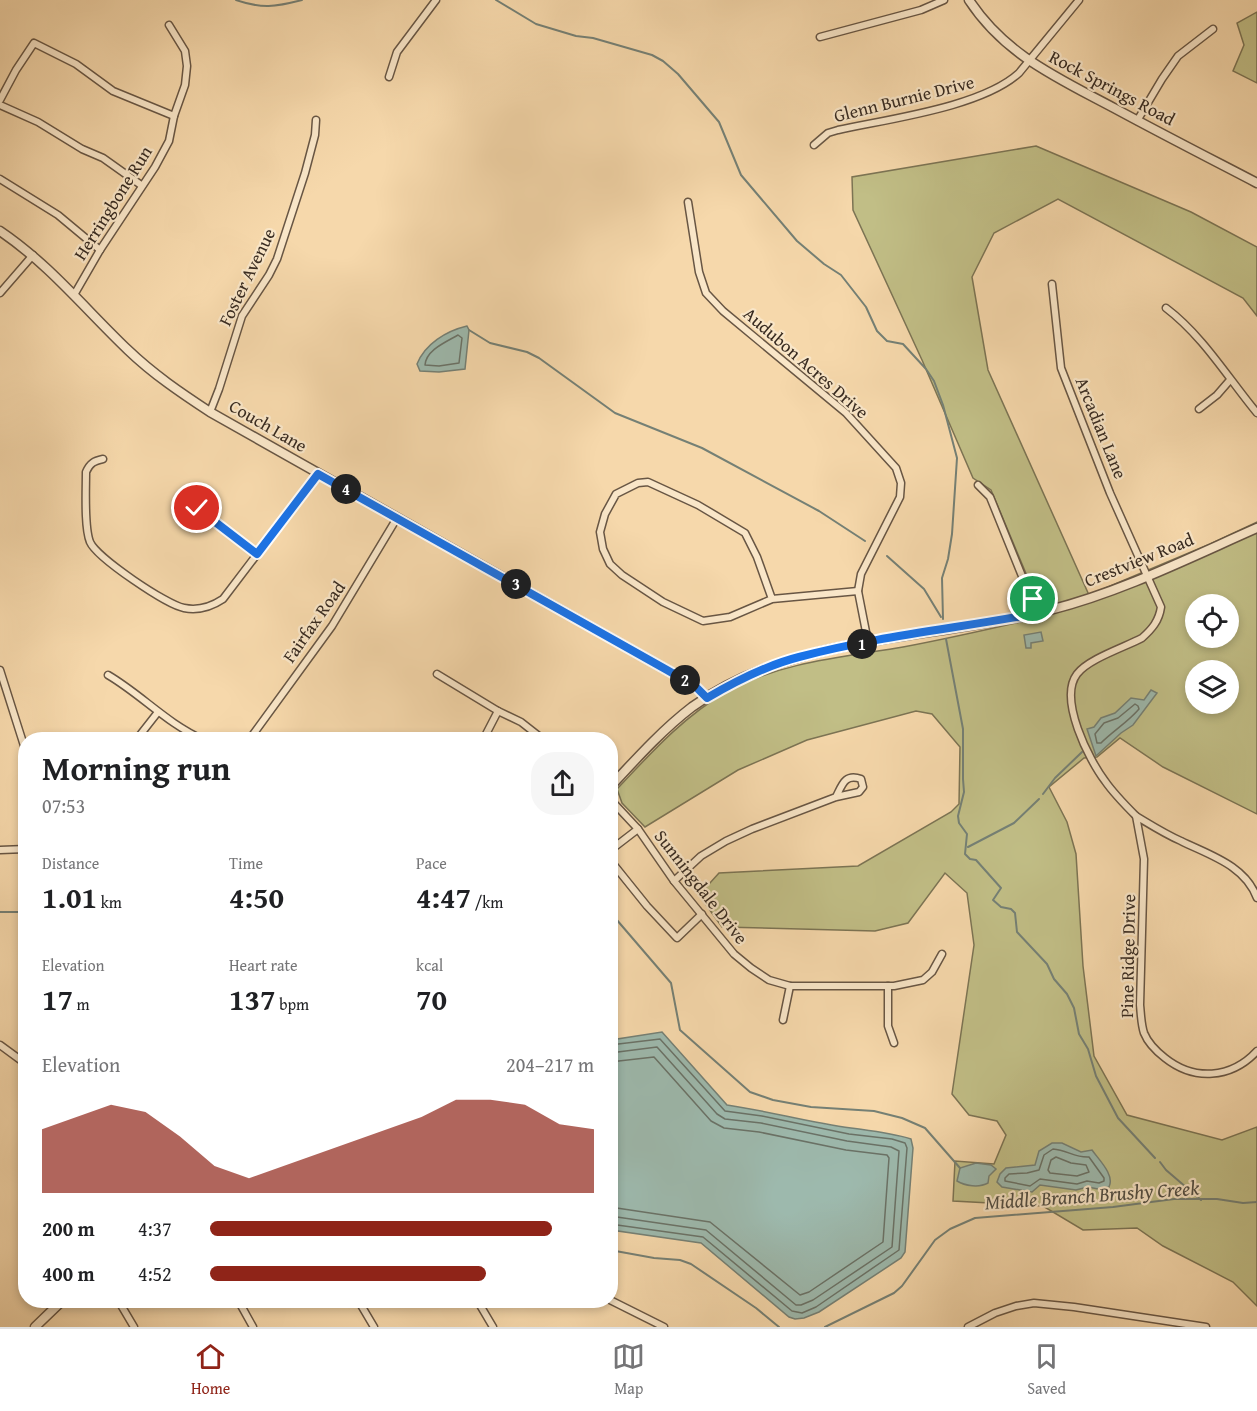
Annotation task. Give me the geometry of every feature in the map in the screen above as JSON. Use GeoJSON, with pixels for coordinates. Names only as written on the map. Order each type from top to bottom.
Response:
{"type":"FeatureCollection","features":[{"type":"Feature","properties":{"kind":"street"},"geometry":{"type":"LineString","coordinates":[[389,77],[397,52],[436,0]]}},
{"type":"Feature","properties":{"kind":"street"},"geometry":{"type":"LineString","coordinates":[[820,37],[921,10],[944,0]]}},
{"type":"Feature","properties":{"kind":"street","name":"Rock Springs Road"},"geometry":{"type":"LineString","coordinates":[[969,0],[996,34],[1028,60],[1137,121],[1257,183]]}},
{"type":"Feature","properties":{"kind":"street","name":"Glenn Burnie Drive"},"geometry":{"type":"LineString","coordinates":[[814,145],[828,133],[937,109],[984,94],[1008,83],[1019,73],[1079,0]]}},
{"type":"Feature","properties":{"kind":"street","name":"Herringbone Run"},"geometry":{"type":"LineString","coordinates":[[74,295],[169,141],[187,66],[185,51],[169,25]]}},
{"type":"Feature","properties":{"kind":"street"},"geometry":{"type":"LineString","coordinates":[[1137,121],[1178,56],[1213,29]]}},
{"type":"Feature","properties":{"kind":"street"},"geometry":{"type":"LineString","coordinates":[[0,100],[34,43],[76,64],[113,91],[174,116]]}},
{"type":"Feature","properties":{"kind":"street"},"geometry":{"type":"LineString","coordinates":[[0,105],[38,122],[82,149],[103,158],[141,185]]}},
{"type":"Feature","properties":{"kind":"street","name":"Foster Avenue"},"geometry":{"type":"LineString","coordinates":[[210,412],[242,316],[277,259],[306,173],[316,120]]}},
{"type":"Feature","properties":{"kind":"street"},"geometry":{"type":"LineString","coordinates":[[0,179],[58,215],[100,250]]}},
{"type":"Feature","properties":{"kind":"street","name":"Audubon Acres Drive"},"geometry":{"type":"LineString","coordinates":[[688,202],[699,272],[706,293],[723,311],[846,413],[896,468],[901,483],[898,505],[861,574],[858,591],[868,642]]}},
{"type":"Feature","properties":{"kind":"street","name":"Couch Lane"},"geometry":{"type":"LineString","coordinates":[[0,231],[33,255],[130,352],[171,386],[210,412],[695,686],[707,698]]}},
{"type":"Feature","properties":{"kind":"street"},"geometry":{"type":"LineString","coordinates":[[0,292],[33,255]]}},
{"type":"Feature","properties":{"kind":"street","name":"Arcadian Lane"},"geometry":{"type":"LineString","coordinates":[[1052,284],[1061,368],[1110,493],[1148,575]]}},
{"type":"Feature","properties":{"kind":"street"},"geometry":{"type":"LineString","coordinates":[[1166,308],[1195,335],[1257,413]]}},
{"type":"Feature","properties":{"kind":"street"},"geometry":{"type":"LineString","coordinates":[[1199,409],[1217,395],[1230,380]]}},
{"type":"Feature","properties":{"kind":"street"},"geometry":{"type":"LineString","coordinates":[[103,459],[88,466],[86,472],[87,527],[90,542],[99,555],[151,591],[180,608],[197,610],[213,606],[223,599],[318,474]]}},
{"type":"Feature","properties":{"kind":"street"},"geometry":{"type":"LineString","coordinates":[[772,599],[745,532],[698,505],[648,482],[638,483],[616,494],[605,514],[600,532],[603,549],[610,564],[622,575],[663,602],[703,621],[730,616],[772,599],[858,591]]}},
{"type":"Feature","properties":{"kind":"street"},"geometry":{"type":"LineString","coordinates":[[978,485],[990,497],[1039,613]]}},
{"type":"Feature","properties":{"kind":"street"},"geometry":{"type":"LineString","coordinates":[[197,508],[257,554]]}},
{"type":"Feature","properties":{"kind":"street","name":"Fairfax Road"},"geometry":{"type":"LineString","coordinates":[[255,732],[343,610],[397,518]]}},
{"type":"Feature","properties":{"kind":"street","name":"Crestview Road"},"geometry":{"type":"LineString","coordinates":[[618,779],[676,721],[707,698],[756,672],[798,657],[868,642],[1039,613],[1095,597],[1257,528]]}},
{"type":"Feature","properties":{"kind":"street"},"geometry":{"type":"LineString","coordinates":[[1148,575],[1161,607],[1160,616],[1142,638],[1081,669],[1074,679],[1072,693],[1072,708],[1077,726],[1093,763],[1105,782],[1136,816],[1162,832],[1230,866],[1247,880],[1257,898]]}},
{"type":"Feature","properties":{"kind":"street"},"geometry":{"type":"LineString","coordinates":[[0,670],[20,732]]}},
{"type":"Feature","properties":{"kind":"street"},"geometry":{"type":"LineString","coordinates":[[437,674],[498,711],[521,722],[534,732]]}},
{"type":"Feature","properties":{"kind":"street"},"geometry":{"type":"LineString","coordinates":[[108,675],[130,688],[158,712],[187,732]]}},
{"type":"Feature","properties":{"kind":"street"},"geometry":{"type":"LineString","coordinates":[[487,732],[498,711]]}},
{"type":"Feature","properties":{"kind":"street"},"geometry":{"type":"LineString","coordinates":[[142,732],[158,712]]}},
{"type":"Feature","properties":{"kind":"street"},"geometry":{"type":"LineString","coordinates":[[674,881],[701,856],[726,842],[752,829],[836,797]]}},
{"type":"Feature","properties":{"kind":"street","name":"Sunningdale Drive"},"geometry":{"type":"LineString","coordinates":[[618,808],[638,829],[674,881],[734,954],[769,980],[790,986],[888,987],[923,980],[932,972],[942,954]]}},
{"type":"Feature","properties":{"kind":"street","name":"Pine Ridge Drive"},"geometry":{"type":"LineString","coordinates":[[1136,816],[1144,860],[1140,1005],[1142,1025],[1147,1038],[1158,1053],[1175,1065],[1202,1074],[1221,1074],[1251,1058],[1257,1051]]}},
{"type":"Feature","properties":{"kind":"street"},"geometry":{"type":"LineString","coordinates":[[618,844],[638,829]]}},
{"type":"Feature","properties":{"kind":"street"},"geometry":{"type":"LineString","coordinates":[[0,850],[18,849]]}},
{"type":"Feature","properties":{"kind":"street"},"geometry":{"type":"LineString","coordinates":[[618,870],[677,938],[702,914]]}},
{"type":"Feature","properties":{"kind":"street"},"geometry":{"type":"LineString","coordinates":[[783,1020],[790,986]]}},
{"type":"Feature","properties":{"kind":"street"},"geometry":{"type":"LineString","coordinates":[[888,987],[888,1026],[894,1043]]}},
{"type":"Feature","properties":{"kind":"street"},"geometry":{"type":"LineString","coordinates":[[0,1045],[18,1058]]}},
{"type":"Feature","properties":{"kind":"street"},"geometry":{"type":"LineString","coordinates":[[968,1327],[995,1313],[1034,1303],[1206,1327]]}},
{"type":"Feature","properties":{"kind":"street"},"geometry":{"type":"LineString","coordinates":[[618,1304],[664,1327]]}},
{"type":"Feature","properties":{"kind":"street"},"geometry":{"type":"LineString","coordinates":[[35,1327],[55,1308]]}},
{"type":"Feature","properties":{"kind":"street"},"geometry":{"type":"LineString","coordinates":[[123,1308],[134,1327]]}},
{"type":"Feature","properties":{"kind":"street"},"geometry":{"type":"LineString","coordinates":[[242,1308],[253,1327]]}},
{"type":"Feature","properties":{"kind":"street"},"geometry":{"type":"LineString","coordinates":[[362,1308],[374,1327]]}},
{"type":"Feature","properties":{"kind":"street"},"geometry":{"type":"LineString","coordinates":[[482,1308],[493,1327]]}},
{"type":"Feature","properties":{"kind":"shaded area"},"geometry":{"type":"Polygon","coordinates":[[[1257,12],[1257,83],[1233,71],[1244,45],[1237,23],[1257,12]]]}},
{"type":"Feature","properties":{"kind":"shaded area"},"geometry":{"type":"Polygon","coordinates":[[[1036,146],[1191,212],[1257,247],[1257,316],[1243,298],[1058,199],[994,233],[972,277],[988,370],[1089,595],[1257,522],[1257,814],[1163,767],[1120,738],[1097,757],[1084,758],[1049,787],[1067,822],[1076,854],[1083,966],[1094,1056],[1127,1115],[1222,1140],[1257,1127],[1257,1306],[1233,1282],[1163,1246],[1137,1228],[1083,1230],[1043,1206],[953,1201],[955,1161],[994,1164],[1006,1135],[997,1121],[969,1115],[952,1094],[974,945],[967,893],[945,873],[908,923],[875,931],[722,927],[699,895],[719,873],[858,866],[951,812],[959,804],[960,747],[932,714],[916,711],[807,740],[738,770],[645,827],[622,803],[618,792],[618,788],[668,736],[710,702],[747,682],[790,667],[921,644],[1046,616],[1045,608],[1030,583],[991,490],[973,478],[853,210],[852,177],[1036,146]]]}},
{"type":"Feature","properties":{"kind":"water"},"geometry":{"type":"Polygon","coordinates":[[[467,326],[469,330],[465,369],[439,372],[420,371],[417,364],[425,350],[437,339],[451,331],[467,326]]]}},
{"type":"Feature","properties":{"kind":"water"},"geometry":{"type":"Polygon","coordinates":[[[1041,632],[1043,641],[1031,643],[1031,648],[1026,648],[1024,635],[1041,632]]]}},
{"type":"Feature","properties":{"kind":"water"},"geometry":{"type":"Polygon","coordinates":[[[1151,690],[1157,693],[1133,725],[1096,756],[1087,729],[1094,727],[1101,718],[1115,713],[1131,698],[1144,700],[1151,690]]]}},
{"type":"Feature","properties":{"kind":"water"},"geometry":{"type":"Polygon","coordinates":[[[662,1032],[727,1105],[911,1139],[913,1148],[905,1252],[901,1258],[819,1312],[795,1319],[789,1317],[701,1243],[618,1231],[618,1039],[662,1032]]]}},
{"type":"Feature","properties":{"kind":"water"},"geometry":{"type":"Polygon","coordinates":[[[1052,1143],[1062,1143],[1081,1152],[1092,1150],[1108,1173],[1109,1187],[1098,1189],[1088,1187],[1076,1190],[1040,1185],[1032,1192],[1002,1187],[997,1182],[1000,1174],[1006,1168],[1035,1165],[1039,1151],[1052,1143]]]}},
{"type":"Feature","properties":{"kind":"water"},"geometry":{"type":"Polygon","coordinates":[[[976,1163],[991,1165],[996,1169],[989,1176],[988,1183],[972,1186],[957,1181],[960,1168],[976,1163]]]}},
{"type":"Feature","properties":{"kind":"waterway"},"geometry":{"type":"LineString","coordinates":[[236,0],[253,5],[269,6],[302,0]]}},
{"type":"Feature","properties":{"kind":"waterway"},"geometry":{"type":"LineString","coordinates":[[496,0],[536,24],[652,55],[663,61],[678,74],[719,122],[741,175],[797,241],[841,275],[866,307],[877,331],[887,341],[903,344],[926,369],[934,381],[943,405],[957,458],[952,534],[942,578],[943,619]]}},
{"type":"Feature","properties":{"kind":"waterway"},"geometry":{"type":"LineString","coordinates":[[469,330],[490,343],[527,352],[539,358],[615,413],[702,448],[819,511],[865,541]]}},
{"type":"Feature","properties":{"kind":"waterway"},"geometry":{"type":"LineString","coordinates":[[887,556],[924,589],[941,617]]}},
{"type":"Feature","properties":{"kind":"waterway"},"geometry":{"type":"LineString","coordinates":[[946,639],[963,729],[964,792],[958,816],[959,823],[967,834],[965,854],[970,859],[976,860],[1001,888],[993,900],[1001,907],[1011,909],[1015,913],[1017,932],[1047,964],[1054,979],[1067,994],[1074,1008],[1079,1034],[1088,1049],[1096,1076],[1118,1118],[1155,1158]]}},
{"type":"Feature","properties":{"kind":"waterway"},"geometry":{"type":"LineString","coordinates":[[1043,794],[1055,778],[1082,752]]}},
{"type":"Feature","properties":{"kind":"waterway"},"geometry":{"type":"LineString","coordinates":[[968,847],[1014,823],[1039,799]]}},
{"type":"Feature","properties":{"kind":"waterway","name":"Middle Branch Brushy Creek"},"geometry":{"type":"LineString","coordinates":[[0,912],[18,912]]}},
{"type":"Feature","properties":{"kind":"waterway"},"geometry":{"type":"LineString","coordinates":[[618,921],[671,983],[680,1030],[750,1092],[773,1100],[811,1107],[874,1111],[902,1118],[925,1128],[960,1168]]}},
{"type":"Feature","properties":{"kind":"waterway"},"geometry":{"type":"LineString","coordinates":[[1160,1162],[1201,1200]]}},
{"type":"Feature","properties":{"kind":"waterway","name":"Middle Branch Brushy Creek"},"geometry":{"type":"LineString","coordinates":[[825,1327],[894,1293],[902,1286],[935,1240],[950,1229],[975,1218],[1113,1207],[1174,1199],[1257,1202]]}},
{"type":"Feature","properties":{"kind":"waterway","name":"Middle Branch Brushy Creek"},"geometry":{"type":"LineString","coordinates":[[618,1251],[680,1260],[691,1264],[756,1308],[779,1327]]}},
{"type":"Feature","properties":{"kind":"route"},"geometry":{"type":"LineString","coordinates":[[197,508],[257,554],[318,474],[695,686],[707,698],[756,672],[798,657],[868,642],[1039,613],[1033,599]]}}]}
